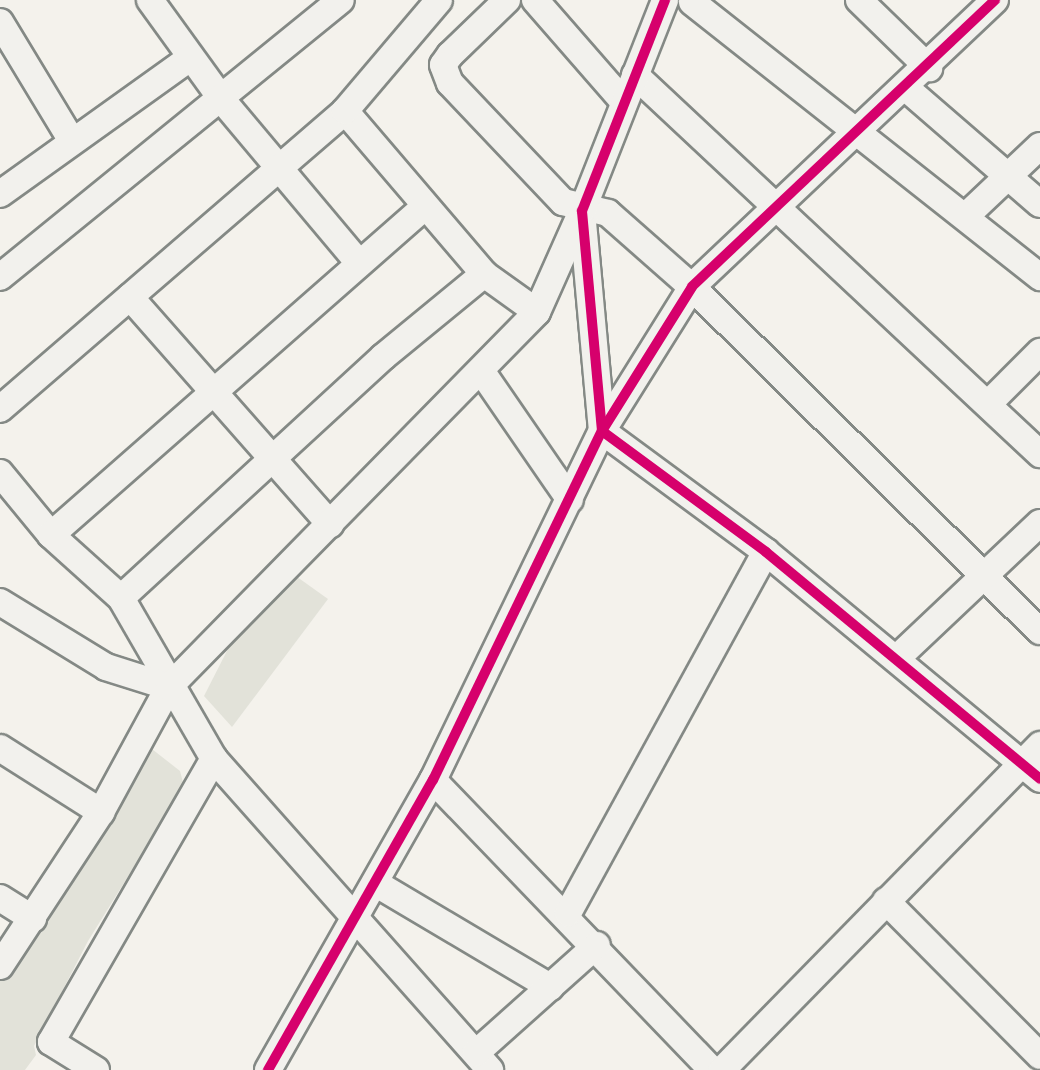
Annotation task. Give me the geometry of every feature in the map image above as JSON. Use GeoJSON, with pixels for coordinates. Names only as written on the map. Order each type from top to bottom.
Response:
{"type":"FeatureCollection","features":[{"type":"Feature","properties":{"kind":"street"},"geometry":{"type":"LineString","coordinates":[[150,0],[223,101],[359,263]]}},
{"type":"Feature","properties":{"kind":"street"},"geometry":{"type":"LineString","coordinates":[[0,409],[345,111],[439,0]]}},
{"type":"Feature","properties":{"kind":"street"},"geometry":{"type":"LineString","coordinates":[[507,0],[443,65],[450,83],[563,202],[582,211],[608,213],[692,287],[984,572],[1040,631]]}},
{"type":"Feature","properties":{"kind":"street"},"geometry":{"type":"LineString","coordinates":[[535,0],[624,102]]}},
{"type":"Feature","properties":{"kind":"street"},"geometry":{"type":"LineString","coordinates":[[0,966],[101,812],[169,687],[482,372],[537,312],[582,211],[666,0]]}},
{"type":"Feature","properties":{"kind":"street"},"geometry":{"type":"LineString","coordinates":[[859,0],[929,68]]}},
{"type":"Feature","properties":{"kind":"street"},"geometry":{"type":"LineString","coordinates":[[268,1070],[355,922],[433,780],[602,431],[692,287],[777,202],[929,68],[995,0]]}},
{"type":"Feature","properties":{"kind":"street"},"geometry":{"type":"LineString","coordinates":[[692,2],[968,214],[1040,277]]}},
{"type":"Feature","properties":{"kind":"street"},"geometry":{"type":"LineString","coordinates":[[0,277],[223,101],[329,4]]}},
{"type":"Feature","properties":{"kind":"street"},"geometry":{"type":"LineString","coordinates":[[4,37],[72,141]]}},
{"type":"Feature","properties":{"kind":"street"},"geometry":{"type":"LineString","coordinates":[[0,194],[190,58]]}},
{"type":"Feature","properties":{"kind":"street"},"geometry":{"type":"LineString","coordinates":[[635,75],[777,202],[990,401],[1040,454]]}},
{"type":"Feature","properties":{"kind":"street"},"geometry":{"type":"LineString","coordinates":[[906,88],[1040,204]]}},
{"type":"Feature","properties":{"kind":"street"},"geometry":{"type":"LineString","coordinates":[[345,111],[424,207],[484,274],[537,312]]}},
{"type":"Feature","properties":{"kind":"street"},"geometry":{"type":"LineString","coordinates":[[968,214],[1040,146]]}},
{"type":"Feature","properties":{"kind":"street"},"geometry":{"type":"LineString","coordinates":[[51,535],[424,207]]}},
{"type":"Feature","properties":{"kind":"street"},"geometry":{"type":"LineString","coordinates":[[582,211],[602,431],[766,552],[896,659],[1034,762],[886,901],[722,1070]]}},
{"type":"Feature","properties":{"kind":"street"},"geometry":{"type":"LineString","coordinates":[[121,598],[484,274]]}},
{"type":"Feature","properties":{"kind":"street"},"geometry":{"type":"LineString","coordinates":[[130,297],[213,395],[275,458],[330,524]]}},
{"type":"Feature","properties":{"kind":"street"},"geometry":{"type":"LineString","coordinates":[[990,401],[1040,352]]}},
{"type":"Feature","properties":{"kind":"street"},"geometry":{"type":"LineString","coordinates":[[482,372],[570,500]]}},
{"type":"Feature","properties":{"kind":"street"},"geometry":{"type":"LineString","coordinates":[[0,473],[51,535],[121,598],[169,687],[214,758],[355,922],[483,1061],[550,987],[597,945]]}},
{"type":"Feature","properties":{"kind":"street"},"geometry":{"type":"LineString","coordinates":[[896,659],[984,572],[1040,523]]}},
{"type":"Feature","properties":{"kind":"street"},"geometry":{"type":"LineString","coordinates":[[568,913],[766,552]]}},
{"type":"Feature","properties":{"kind":"street"},"geometry":{"type":"LineString","coordinates":[[0,602],[106,667],[169,687]]}},
{"type":"Feature","properties":{"kind":"street"},"geometry":{"type":"LineString","coordinates":[[0,748],[101,812]]}},
{"type":"Feature","properties":{"kind":"street"},"geometry":{"type":"LineString","coordinates":[[96,1070],[51,1042],[214,758]]}},
{"type":"Feature","properties":{"kind":"street"},"geometry":{"type":"LineString","coordinates":[[433,780],[568,913],[712,1070]]}},
{"type":"Feature","properties":{"kind":"street"},"geometry":{"type":"LineString","coordinates":[[375,883],[550,987]]}},
{"type":"Feature","properties":{"kind":"street"},"geometry":{"type":"LineString","coordinates":[[0,898],[33,919]]}},
{"type":"Feature","properties":{"kind":"street"},"geometry":{"type":"LineString","coordinates":[[886,901],[1040,1056]]}},
{"type":"Feature","properties":{"kind":"street"},"geometry":{"type":"LineString","coordinates":[[1032,1070],[1040,1064]]}},
{"type":"Feature","properties":{"kind":"shaded area"},"geometry":{"type":"Polygon","coordinates":[[[293,574],[328,599],[232,727],[204,696],[232,641],[293,574]]]}},
{"type":"Feature","properties":{"kind":"shaded area"},"geometry":{"type":"Polygon","coordinates":[[[143,742],[180,771],[184,786],[88,941],[34,1046],[36,1055],[25,1070],[0,1070],[0,976],[89,856],[143,742]]]}},
{"type":"Feature","properties":{"kind":"cycle path"},"geometry":{"type":"LineString","coordinates":[[268,1070],[433,780],[602,431],[582,211],[665,0]]}},
{"type":"Feature","properties":{"kind":"cycle path"},"geometry":{"type":"LineString","coordinates":[[995,0],[692,287],[602,431],[766,552],[1040,779]]}}]}
